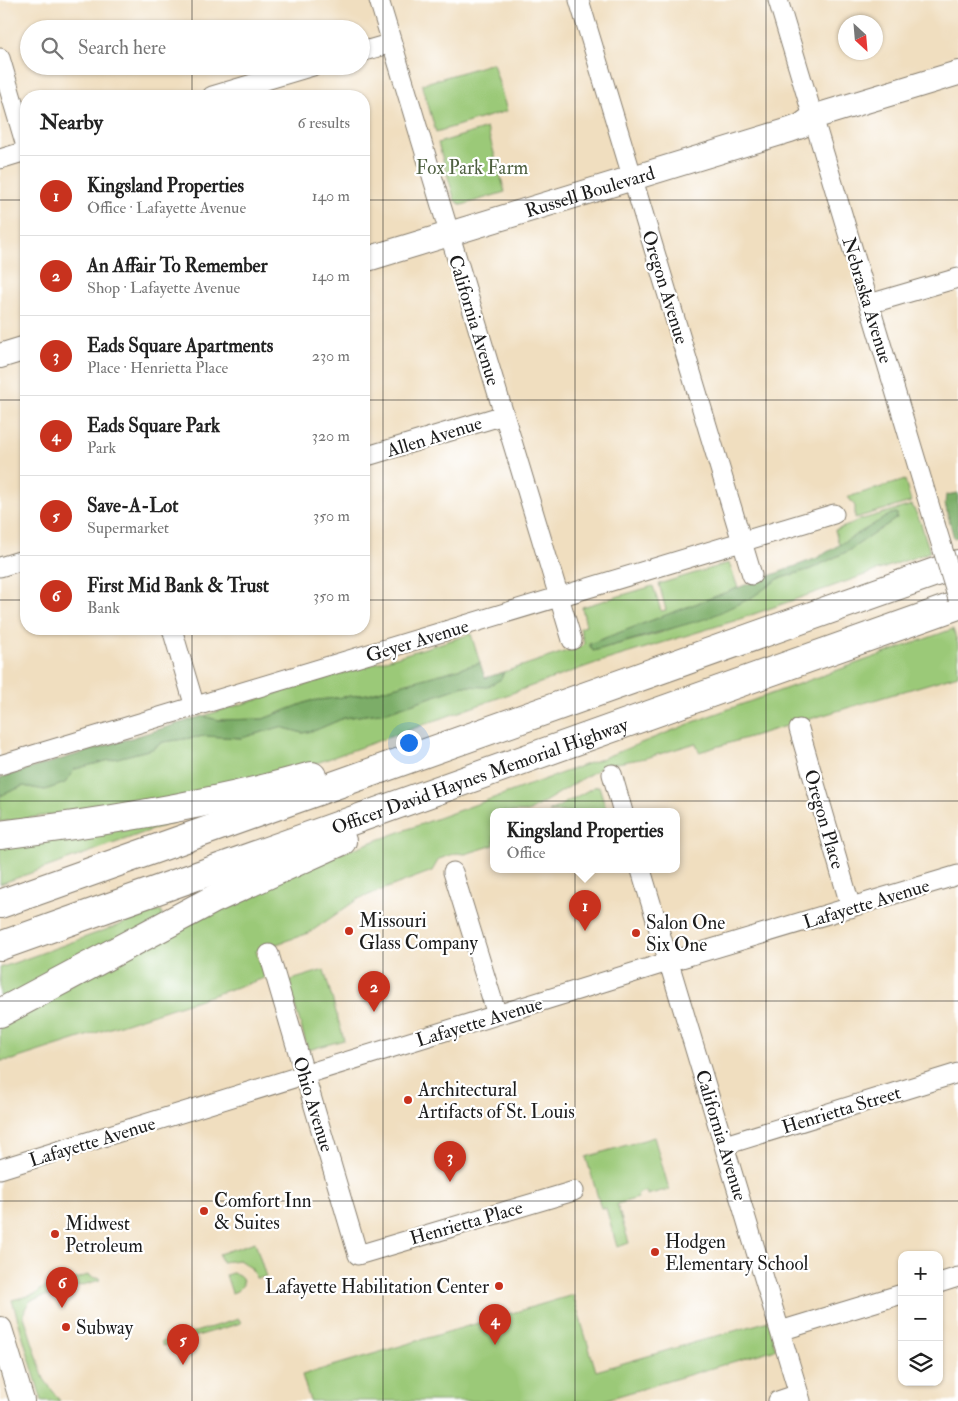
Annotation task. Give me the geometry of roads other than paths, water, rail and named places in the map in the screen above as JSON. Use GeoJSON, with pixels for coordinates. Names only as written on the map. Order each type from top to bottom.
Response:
{"type":"FeatureCollection","features":[{"type":"Feature","properties":{"kind":"highway","name":"Officer David Haynes Memorial Highway"},"geometry":{"type":"LineString","coordinates":[[0,904],[958,564]]}},
{"type":"Feature","properties":{"kind":"highway","name":"Officer David Haynes Memorial Highway"},"geometry":{"type":"LineString","coordinates":[[0,946],[958,605]]}},
{"type":"Feature","properties":{"kind":"highway"},"geometry":{"type":"LineString","coordinates":[[0,835],[80,825],[168,810],[340,769],[378,770]]}},
{"type":"Feature","properties":{"kind":"highway"},"geometry":{"type":"LineString","coordinates":[[0,1013],[214,899],[379,824],[436,791]]}},
{"type":"Feature","properties":{"kind":"main road","name":"Russell Boulevard"},"geometry":{"type":"LineString","coordinates":[[370,258],[447,228],[631,172],[790,130],[801,126],[813,117],[958,74]]}},
{"type":"Feature","properties":{"kind":"main road","name":"Russell Boulevard"},"geometry":{"type":"LineString","coordinates":[[370,245],[447,228]]}},
{"type":"Feature","properties":{"kind":"main road"},"geometry":{"type":"LineString","coordinates":[[0,356],[20,350]]}},
{"type":"Feature","properties":{"kind":"main road"},"geometry":{"type":"LineString","coordinates":[[0,371],[20,365]]}},
{"type":"Feature","properties":{"kind":"main road"},"geometry":{"type":"LineString","coordinates":[[0,1329],[22,1401]]}},
{"type":"Feature","properties":{"kind":"street","name":"California Avenue"},"geometry":{"type":"LineString","coordinates":[[379,0],[572,640]]}},
{"type":"Feature","properties":{"kind":"street","name":"Oregon Avenue"},"geometry":{"type":"LineString","coordinates":[[579,0],[752,575]]}},
{"type":"Feature","properties":{"kind":"street","name":"Nebraska Avenue"},"geometry":{"type":"LineString","coordinates":[[778,0],[958,599]]}},
{"type":"Feature","properties":{"kind":"street"},"geometry":{"type":"LineString","coordinates":[[370,49],[392,43]]}},
{"type":"Feature","properties":{"kind":"street"},"geometry":{"type":"LineString","coordinates":[[0,58],[20,126]]}},
{"type":"Feature","properties":{"kind":"street"},"geometry":{"type":"LineString","coordinates":[[232,90],[283,75]]}},
{"type":"Feature","properties":{"kind":"street"},"geometry":{"type":"LineString","coordinates":[[0,159],[20,153]]}},
{"type":"Feature","properties":{"kind":"street"},"geometry":{"type":"LineString","coordinates":[[869,304],[958,278]]}},
{"type":"Feature","properties":{"kind":"street","name":"Allen Avenue"},"geometry":{"type":"LineString","coordinates":[[370,455],[504,415]]}},
{"type":"Feature","properties":{"kind":"street","name":"Geyer Avenue"},"geometry":{"type":"LineString","coordinates":[[0,766],[834,514]]}},
{"type":"Feature","properties":{"kind":"street"},"geometry":{"type":"LineString","coordinates":[[0,567],[20,562]]}},
{"type":"Feature","properties":{"kind":"street"},"geometry":{"type":"LineString","coordinates":[[174,635],[195,707]]}},
{"type":"Feature","properties":{"kind":"street","name":"Oregon Place"},"geometry":{"type":"LineString","coordinates":[[799,730],[851,908]]}},
{"type":"Feature","properties":{"kind":"street"},"geometry":{"type":"LineString","coordinates":[[612,774],[623,808]]}},
{"type":"Feature","properties":{"kind":"street"},"geometry":{"type":"LineString","coordinates":[[453,872],[497,1016]]}},
{"type":"Feature","properties":{"kind":"street","name":"California Avenue"},"geometry":{"type":"LineString","coordinates":[[642,873],[800,1398]]}},
{"type":"Feature","properties":{"kind":"street","name":"Lafayette Avenue"},"geometry":{"type":"LineString","coordinates":[[0,1169],[958,875]]}},
{"type":"Feature","properties":{"kind":"street","name":"Ohio Avenue"},"geometry":{"type":"LineString","coordinates":[[269,954],[358,1255]]}},
{"type":"Feature","properties":{"kind":"street","name":"Henrietta Street"},"geometry":{"type":"LineString","coordinates":[[725,1145],[958,1073]]}},
{"type":"Feature","properties":{"kind":"street","name":"Henrietta Place"},"geometry":{"type":"LineString","coordinates":[[358,1255],[574,1191]]}},
{"type":"Feature","properties":{"kind":"street"},"geometry":{"type":"LineString","coordinates":[[943,1282],[958,1277]]}},
{"type":"Feature","properties":{"kind":"street"},"geometry":{"type":"LineString","coordinates":[[780,1331],[898,1295]]}},
{"type":"Feature","properties":{"kind":"street"},"geometry":{"type":"LineString","coordinates":[[778,1401],[800,1398]]}},
{"type":"Feature","properties":{"kind":"place","name":"Missouri Glass Company"},"geometry":{"type":"Point","coordinates":[349,931]}},
{"type":"Feature","properties":{"kind":"place","name":"Kingsland Properties"},"geometry":{"type":"Point","coordinates":[585,931]}},
{"type":"Feature","properties":{"kind":"place","name":"Salon One Six One"},"geometry":{"type":"Point","coordinates":[636,933]}},
{"type":"Feature","properties":{"kind":"place","name":"An Affair To Remember"},"geometry":{"type":"Point","coordinates":[374,1012]}},
{"type":"Feature","properties":{"kind":"place","name":"Architectural Artifacts of St. Louis"},"geometry":{"type":"Point","coordinates":[408,1100]}},
{"type":"Feature","properties":{"kind":"place","name":"Eads Square Apartments"},"geometry":{"type":"Point","coordinates":[450,1182]}},
{"type":"Feature","properties":{"kind":"place","name":"Comfort Inn & Suites"},"geometry":{"type":"Point","coordinates":[204,1211]}},
{"type":"Feature","properties":{"kind":"place","name":"Midwest Petroleum"},"geometry":{"type":"Point","coordinates":[55,1234]}},
{"type":"Feature","properties":{"kind":"place","name":"Hodgen Elementary School"},"geometry":{"type":"Point","coordinates":[655,1252]}},
{"type":"Feature","properties":{"kind":"place","name":"Lafayette Habilitation Center"},"geometry":{"type":"Point","coordinates":[499,1286]}},
{"type":"Feature","properties":{"kind":"place","name":"First Mid Bank & Trust"},"geometry":{"type":"Point","coordinates":[62,1308]}},
{"type":"Feature","properties":{"kind":"place","name":"Subway"},"geometry":{"type":"Point","coordinates":[66,1327]}},
{"type":"Feature","properties":{"kind":"place","name":"Eads Square Park"},"geometry":{"type":"Point","coordinates":[495,1345]}},
{"type":"Feature","properties":{"kind":"place","name":"Save-A-Lot"},"geometry":{"type":"Point","coordinates":[183,1365]}},
{"type":"Feature","properties":{"kind":"park label","name":"Fox Park Farm"},"geometry":{"type":"Point","coordinates":[472,167]}}]}
